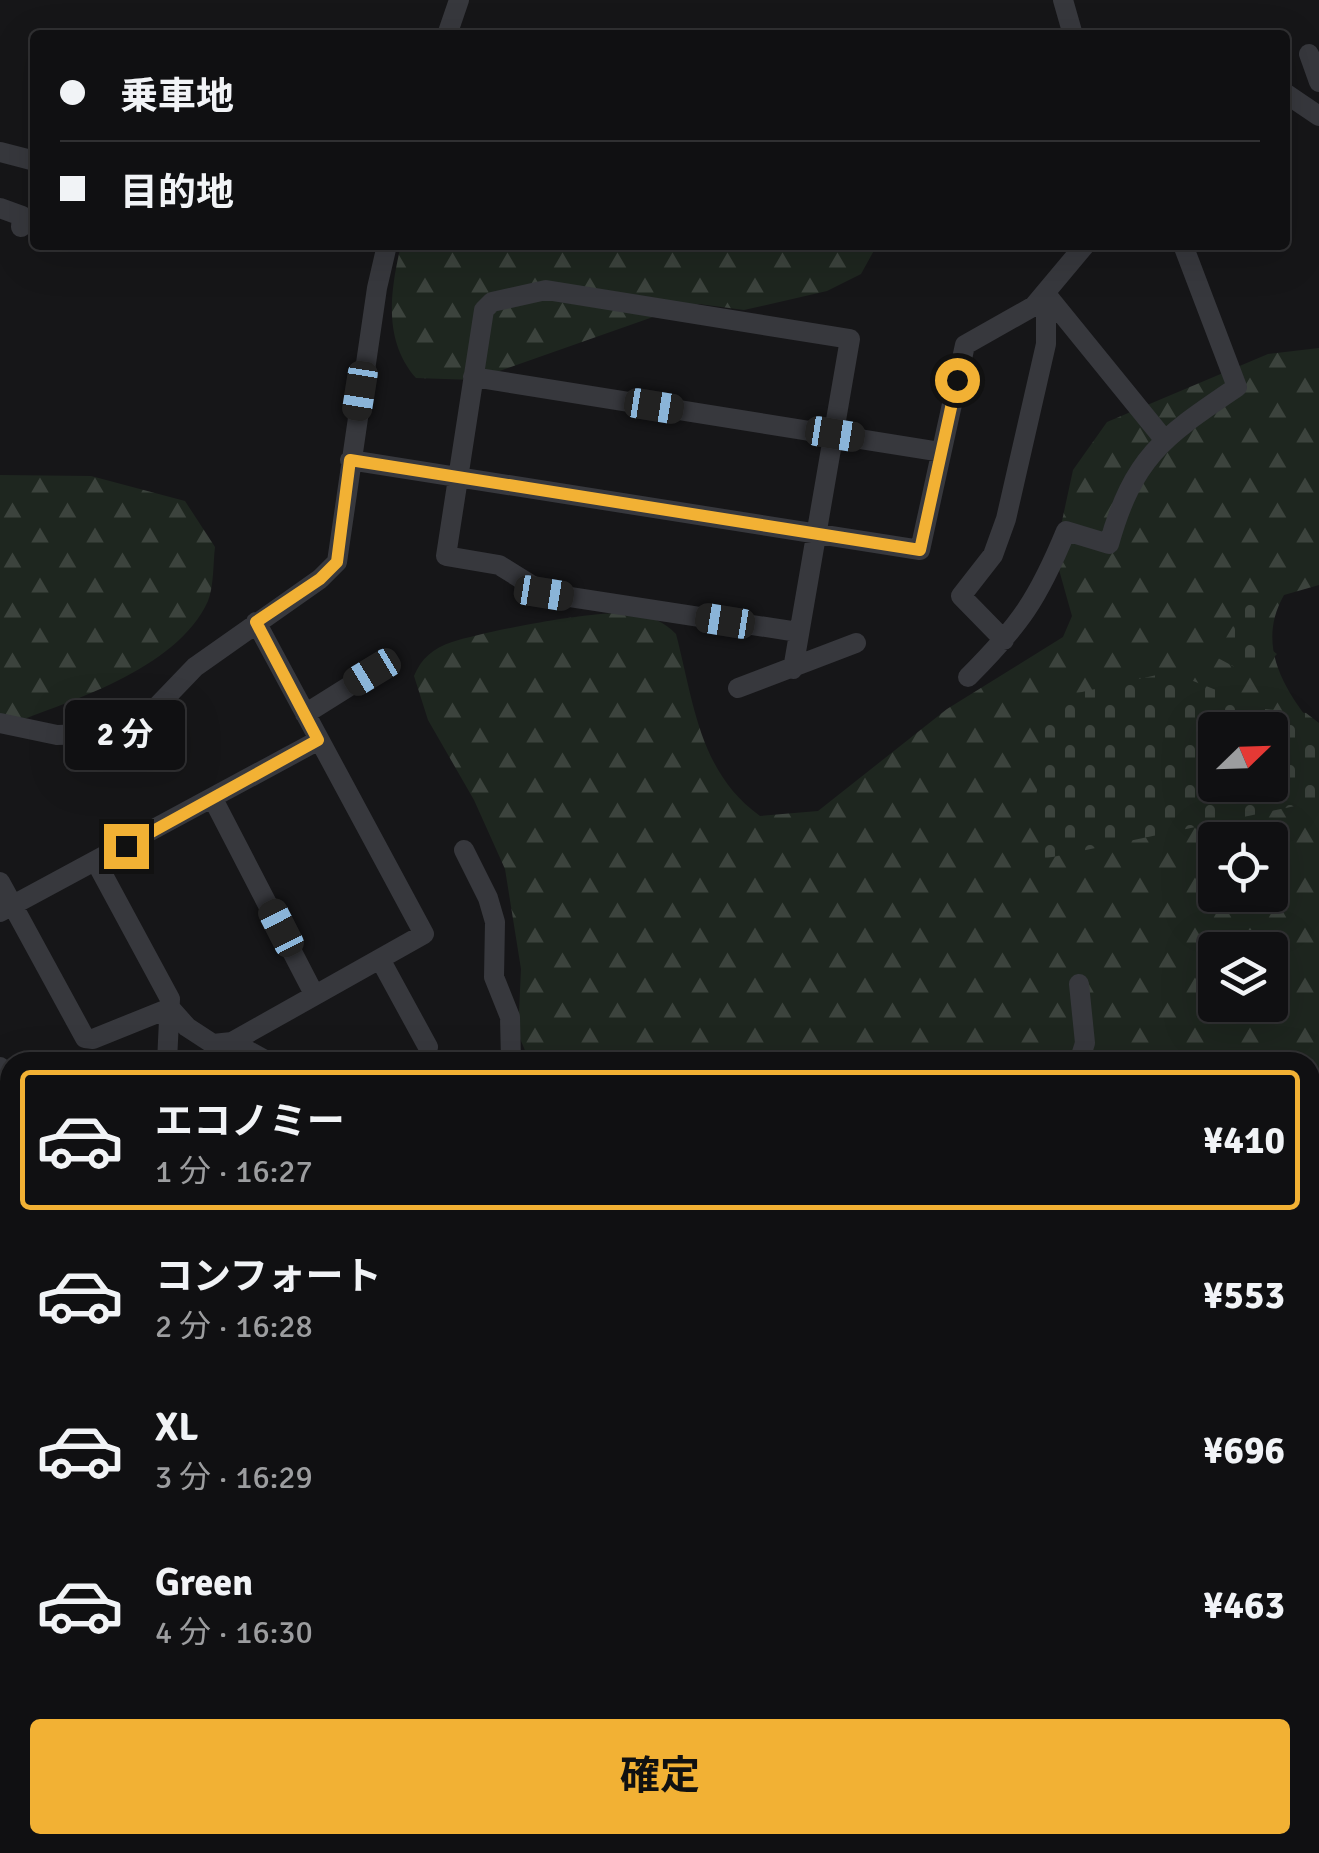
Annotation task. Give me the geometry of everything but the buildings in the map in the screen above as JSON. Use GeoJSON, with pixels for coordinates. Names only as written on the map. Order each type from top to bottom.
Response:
{"type":"FeatureCollection","features":[{"type":"Feature","properties":{"kind":"street"},"geometry":{"type":"LineString","coordinates":[[448,30],[460,0]]}},
{"type":"Feature","properties":{"kind":"street"},"geometry":{"type":"LineString","coordinates":[[1063,0],[1072,30]]}},
{"type":"Feature","properties":{"kind":"street"},"geometry":{"type":"LineString","coordinates":[[1309,54],[1319,82]]}},
{"type":"Feature","properties":{"kind":"street"},"geometry":{"type":"LineString","coordinates":[[1290,95],[1315,106]]}},
{"type":"Feature","properties":{"kind":"street"},"geometry":{"type":"LineString","coordinates":[[0,152],[30,159]]}},
{"type":"Feature","properties":{"kind":"street"},"geometry":{"type":"LineString","coordinates":[[0,208],[22,216],[22,227]]}},
{"type":"Feature","properties":{"kind":"street"},"geometry":{"type":"LineString","coordinates":[[0,723],[57,735],[113,732],[146,718],[196,668],[320,579],[337,562],[350,460],[386,250]]}},
{"type":"Feature","properties":{"kind":"street"},"geometry":{"type":"LineString","coordinates":[[350,460],[920,550],[966,345],[1034,306],[1081,250]]}},
{"type":"Feature","properties":{"kind":"street"},"geometry":{"type":"LineString","coordinates":[[968,677],[1040,594],[1066,531],[1109,544],[1118,513],[1163,438],[1237,387],[1185,250]]}},
{"type":"Feature","properties":{"kind":"street"},"geometry":{"type":"LineString","coordinates":[[793,669],[850,339],[546,290],[492,302],[484,310],[446,556],[498,565],[544,593],[798,632]]}},
{"type":"Feature","properties":{"kind":"street"},"geometry":{"type":"LineString","coordinates":[[1046,294],[1163,438]]}},
{"type":"Feature","properties":{"kind":"street"},"geometry":{"type":"LineString","coordinates":[[1004,640],[961,596],[993,554],[1006,519],[1046,344],[1046,294]]}},
{"type":"Feature","properties":{"kind":"street"},"geometry":{"type":"LineString","coordinates":[[473,377],[941,452]]}},
{"type":"Feature","properties":{"kind":"street"},"geometry":{"type":"LineString","coordinates":[[170,1008],[186,1027],[213,1044],[232,1042],[424,934],[256,622]]}},
{"type":"Feature","properties":{"kind":"street"},"geometry":{"type":"LineString","coordinates":[[738,688],[856,643]]}},
{"type":"Feature","properties":{"kind":"street"},"geometry":{"type":"LineString","coordinates":[[305,714],[372,672]]}},
{"type":"Feature","properties":{"kind":"street"},"geometry":{"type":"LineString","coordinates":[[6,909],[318,740]]}},
{"type":"Feature","properties":{"kind":"street"},"geometry":{"type":"LineString","coordinates":[[213,799],[314,994]]}},
{"type":"Feature","properties":{"kind":"street"},"geometry":{"type":"LineString","coordinates":[[464,850],[488,898],[494,922],[494,976],[510,1017],[511,1052]]}},
{"type":"Feature","properties":{"kind":"street"},"geometry":{"type":"LineString","coordinates":[[96,862],[170,999],[168,1052]]}},
{"type":"Feature","properties":{"kind":"street"},"geometry":{"type":"LineString","coordinates":[[0,882],[6,909],[84,1038],[93,1039],[170,1008]]}},
{"type":"Feature","properties":{"kind":"street"},"geometry":{"type":"LineString","coordinates":[[380,959],[428,1048]]}},
{"type":"Feature","properties":{"kind":"street"},"geometry":{"type":"LineString","coordinates":[[1079,984],[1082,1052]]}},
{"type":"Feature","properties":{"kind":"street"},"geometry":{"type":"LineString","coordinates":[[232,1042],[250,1052]]}},
{"type":"Feature","properties":{"kind":"green space"},"geometry":{"type":"Polygon","coordinates":[[[400,250],[874,250],[861,274],[827,291],[744,310],[699,304],[670,311],[474,380],[416,378],[405,363],[394,332],[394,280],[400,250]]]}},
{"type":"Feature","properties":{"kind":"green space"},"geometry":{"type":"Polygon","coordinates":[[[1319,348],[1319,585],[1284,595],[1272,632],[1273,650],[1285,685],[1319,733],[1319,1052],[526,1052],[518,1034],[521,969],[505,869],[474,800],[428,720],[414,676],[428,655],[452,642],[545,622],[620,613],[653,618],[676,634],[702,734],[724,779],[740,798],[760,816],[818,811],[947,709],[1063,637],[1072,616],[1056,559],[1073,470],[1107,422],[1268,354],[1319,348]]]}},
{"type":"Feature","properties":{"kind":"green space"},"geometry":{"type":"Polygon","coordinates":[[[0,475],[91,476],[185,501],[215,547],[208,601],[193,625],[171,647],[117,681],[0,728],[0,475]]]}},
{"type":"Feature","properties":{"kind":"green space"},"geometry":{"type":"Polygon","coordinates":[[[1252,597],[1265,614],[1265,645],[1277,654],[1267,664],[1242,671],[1216,657],[1252,597]]]}},
{"type":"Feature","properties":{"kind":"green space"},"geometry":{"type":"Polygon","coordinates":[[[1170,672],[1265,709],[1306,713],[1319,723],[1319,801],[1219,822],[1198,822],[1198,826],[1043,859],[1034,803],[1047,749],[1038,702],[1170,672]]]}},
{"type":"Feature","properties":{"kind":"route"},"geometry":{"type":"LineString","coordinates":[[126,846],[318,740],[256,622],[320,579],[337,562],[350,460],[920,550],[957,380]]}}]}
